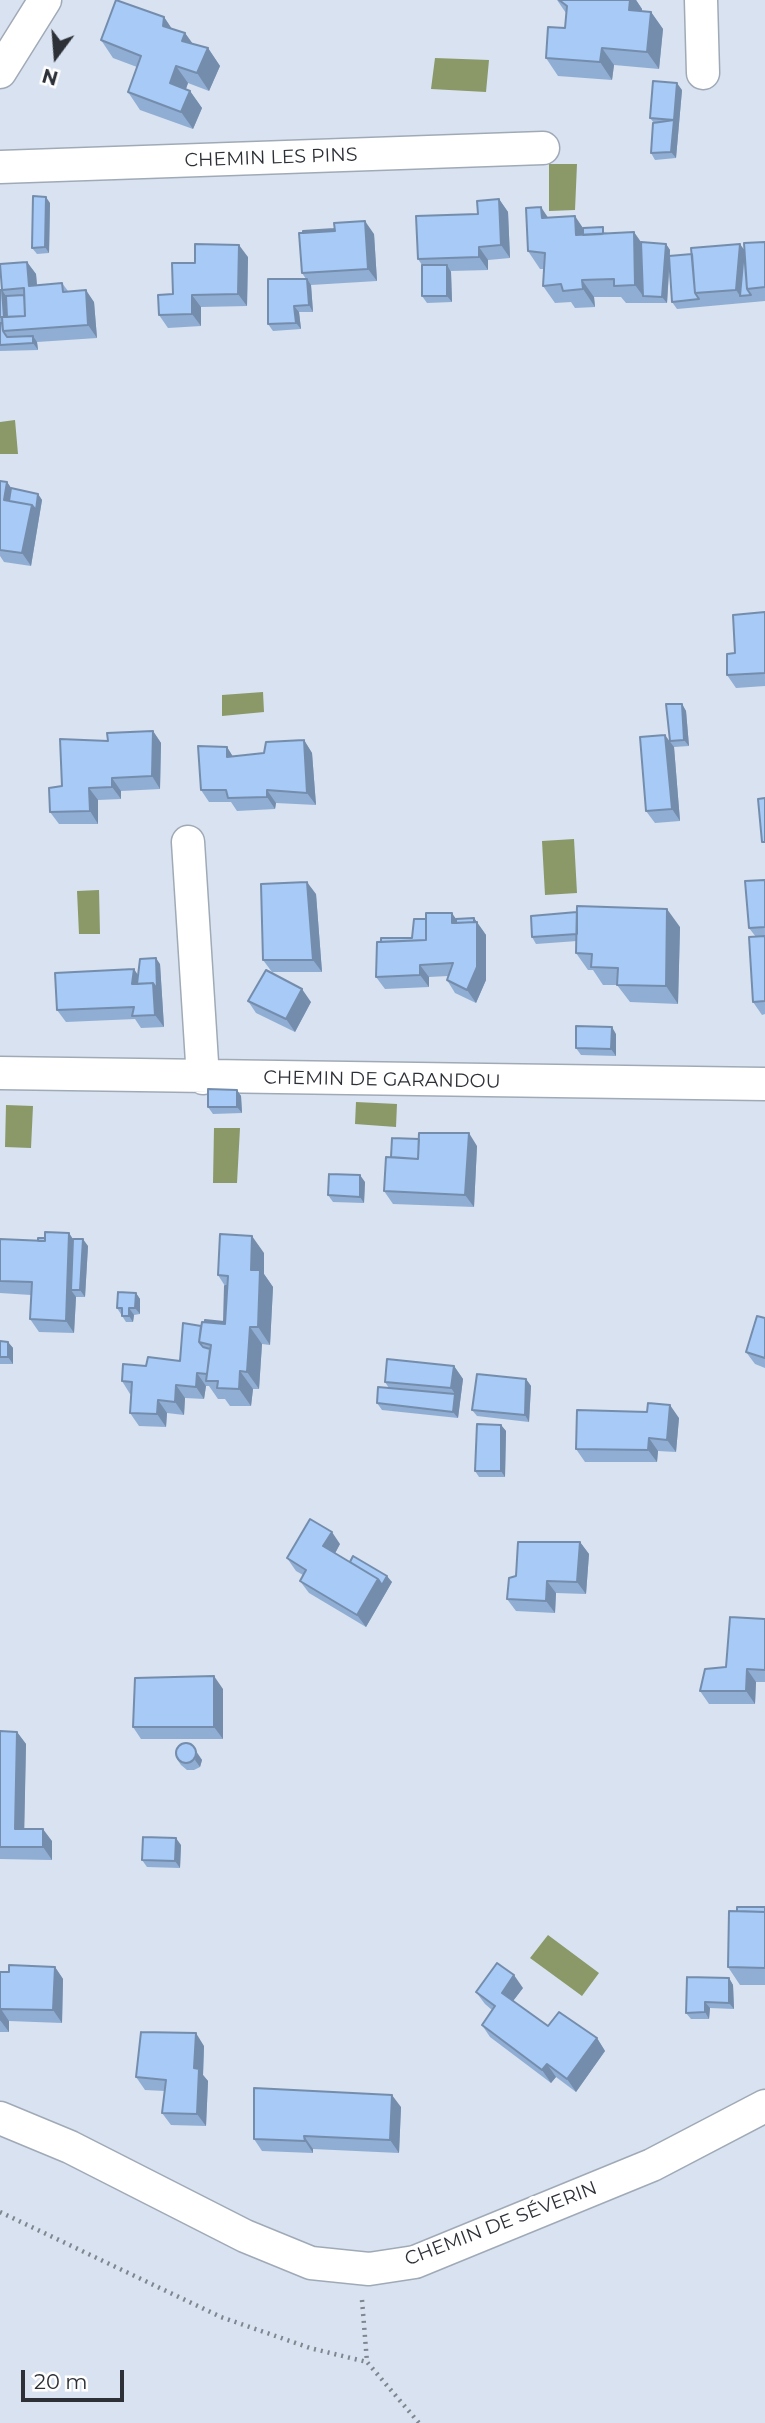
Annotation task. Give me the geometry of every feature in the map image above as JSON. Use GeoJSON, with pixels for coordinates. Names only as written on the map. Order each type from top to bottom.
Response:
{"type":"FeatureCollection","features":[{"type":"Feature","properties":{"kind":"street"},"geometry":{"type":"LineString","coordinates":[[0,72],[45,0]]}},
{"type":"Feature","properties":{"kind":"street"},"geometry":{"type":"LineString","coordinates":[[701,0],[703,73]]}},
{"type":"Feature","properties":{"kind":"street","name":"CHEMIN LES PINS"},"geometry":{"type":"LineString","coordinates":[[0,167],[543,148]]}},
{"type":"Feature","properties":{"kind":"street"},"geometry":{"type":"LineString","coordinates":[[188,842],[203,1078]]}},
{"type":"Feature","properties":{"kind":"street","name":"CHEMIN DE GARANDOU"},"geometry":{"type":"LineString","coordinates":[[0,1073],[765,1084]]}},
{"type":"Feature","properties":{"kind":"street","name":"CHEMIN DE SÉVERIN"},"geometry":{"type":"LineString","coordinates":[[0,2119],[70,2147],[245,2236],[311,2263],[369,2270],[415,2262],[652,2165],[765,2106]]}},
{"type":"Feature","properties":{"kind":"path"},"geometry":{"type":"LineString","coordinates":[[0,2212],[222,2317],[310,2348],[367,2362],[419,2423]]}},
{"type":"Feature","properties":{"kind":"path"},"geometry":{"type":"LineString","coordinates":[[360,2268],[367,2362]]}},
{"type":"Feature","properties":{"kind":"shaded area"},"geometry":{"type":"Polygon","coordinates":[[[435,58],[489,60],[486,92],[431,89],[435,58]]]}},
{"type":"Feature","properties":{"kind":"shaded area"},"geometry":{"type":"Polygon","coordinates":[[[549,164],[577,164],[575,210],[549,211],[549,164]]]}},
{"type":"Feature","properties":{"kind":"shaded area"},"geometry":{"type":"Polygon","coordinates":[[[15,420],[18,454],[0,454],[0,422],[15,420]]]}},
{"type":"Feature","properties":{"kind":"shaded area"},"geometry":{"type":"Polygon","coordinates":[[[263,692],[264,712],[222,716],[222,695],[263,692]]]}},
{"type":"Feature","properties":{"kind":"shaded area"},"geometry":{"type":"Polygon","coordinates":[[[574,839],[577,893],[545,895],[542,841],[574,839]]]}},
{"type":"Feature","properties":{"kind":"shaded area"},"geometry":{"type":"Polygon","coordinates":[[[99,890],[100,934],[79,934],[77,891],[99,890]]]}},
{"type":"Feature","properties":{"kind":"shaded area"},"geometry":{"type":"Polygon","coordinates":[[[356,1102],[397,1104],[396,1127],[355,1124],[356,1102]]]}},
{"type":"Feature","properties":{"kind":"shaded area"},"geometry":{"type":"Polygon","coordinates":[[[6,1105],[33,1106],[31,1148],[5,1147],[6,1105]]]}},
{"type":"Feature","properties":{"kind":"shaded area"},"geometry":{"type":"Polygon","coordinates":[[[214,1128],[240,1128],[237,1183],[213,1183],[214,1128]]]}},
{"type":"Feature","properties":{"kind":"shaded area"},"geometry":{"type":"Polygon","coordinates":[[[548,1935],[599,1973],[582,1996],[530,1958],[548,1935]]]}},
{"type":"Feature","properties":{"kind":"building"},"geometry":{"type":"Polygon","coordinates":[[[116,0],[164,17],[163,26],[185,33],[182,41],[208,48],[197,73],[176,66],[170,83],[190,91],[181,112],[128,92],[141,56],[101,40],[116,0]]]}},
{"type":"Feature","properties":{"kind":"building"},"geometry":{"type":"Polygon","coordinates":[[[559,0],[630,0],[629,10],[651,12],[647,52],[602,48],[600,62],[546,58],[548,27],[565,28],[567,6],[559,0]]]}},
{"type":"Feature","properties":{"kind":"building"},"geometry":{"type":"Polygon","coordinates":[[[653,81],[677,83],[674,120],[650,118],[653,81]]]}},
{"type":"Feature","properties":{"kind":"building"},"geometry":{"type":"Polygon","coordinates":[[[674,120],[671,152],[651,153],[653,123],[674,120]]]}},
{"type":"Feature","properties":{"kind":"building"},"geometry":{"type":"Polygon","coordinates":[[[33,196],[46,197],[45,247],[32,248],[33,196]]]}},
{"type":"Feature","properties":{"kind":"building"},"geometry":{"type":"Polygon","coordinates":[[[499,199],[501,245],[479,247],[479,257],[418,259],[416,216],[478,214],[477,201],[499,199]]]}},
{"type":"Feature","properties":{"kind":"building"},"geometry":{"type":"Polygon","coordinates":[[[541,207],[542,218],[575,216],[576,235],[634,232],[635,285],[614,286],[614,279],[582,280],[583,289],[563,291],[561,284],[543,286],[545,253],[528,251],[526,208],[541,207]]]}},
{"type":"Feature","properties":{"kind":"building"},"geometry":{"type":"Polygon","coordinates":[[[365,221],[368,269],[302,273],[299,233],[335,231],[334,223],[365,221]]]}},
{"type":"Feature","properties":{"kind":"building"},"geometry":{"type":"Polygon","coordinates":[[[603,227],[603,234],[583,235],[583,228],[603,227]]]}},
{"type":"Feature","properties":{"kind":"building"},"geometry":{"type":"Polygon","coordinates":[[[303,231],[335,231],[303,233],[303,231]]]}},
{"type":"Feature","properties":{"kind":"building"},"geometry":{"type":"Polygon","coordinates":[[[641,242],[666,244],[662,297],[643,296],[641,242]]]}},
{"type":"Feature","properties":{"kind":"building"},"geometry":{"type":"Polygon","coordinates":[[[765,242],[765,287],[747,289],[744,243],[765,242]]]}},
{"type":"Feature","properties":{"kind":"building"},"geometry":{"type":"Polygon","coordinates":[[[195,244],[239,245],[238,294],[192,295],[192,314],[159,315],[158,295],[173,294],[172,263],[195,263],[195,244]]]}},
{"type":"Feature","properties":{"kind":"building"},"geometry":{"type":"Polygon","coordinates":[[[740,244],[736,290],[695,293],[691,248],[740,244]]]}},
{"type":"Feature","properties":{"kind":"building"},"geometry":{"type":"Polygon","coordinates":[[[744,251],[747,289],[751,295],[740,296],[744,251]]]}},
{"type":"Feature","properties":{"kind":"building"},"geometry":{"type":"Polygon","coordinates":[[[692,254],[695,293],[699,299],[672,302],[669,256],[692,254]]]}},
{"type":"Feature","properties":{"kind":"building"},"geometry":{"type":"Polygon","coordinates":[[[27,262],[29,286],[62,283],[63,292],[86,290],[88,325],[3,331],[2,317],[25,316],[24,288],[2,290],[0,264],[27,262]]]}},
{"type":"Feature","properties":{"kind":"building"},"geometry":{"type":"Polygon","coordinates":[[[422,265],[447,265],[447,296],[422,296],[422,265]]]}},
{"type":"Feature","properties":{"kind":"building"},"geometry":{"type":"Polygon","coordinates":[[[268,279],[307,279],[309,305],[294,306],[296,323],[268,324],[268,279]]]}},
{"type":"Feature","properties":{"kind":"building"},"geometry":{"type":"Polygon","coordinates":[[[2,290],[4,317],[0,317],[2,290]]]}},
{"type":"Feature","properties":{"kind":"building"},"geometry":{"type":"Polygon","coordinates":[[[24,295],[25,316],[7,317],[6,296],[24,295]]]}},
{"type":"Feature","properties":{"kind":"building"},"geometry":{"type":"Polygon","coordinates":[[[0,323],[7,337],[33,336],[33,343],[0,345],[0,323]]]}},
{"type":"Feature","properties":{"kind":"building"},"geometry":{"type":"Polygon","coordinates":[[[0,481],[7,482],[4,500],[32,505],[22,553],[0,550],[0,481]]]}},
{"type":"Feature","properties":{"kind":"building"},"geometry":{"type":"Polygon","coordinates":[[[11,488],[38,494],[36,510],[32,505],[9,501],[11,488]]]}},
{"type":"Feature","properties":{"kind":"building"},"geometry":{"type":"Polygon","coordinates":[[[765,612],[765,673],[727,675],[727,654],[735,653],[733,615],[765,612]]]}},
{"type":"Feature","properties":{"kind":"building"},"geometry":{"type":"Polygon","coordinates":[[[666,704],[682,704],[684,740],[670,741],[666,704]]]}},
{"type":"Feature","properties":{"kind":"building"},"geometry":{"type":"Polygon","coordinates":[[[153,731],[152,776],[112,778],[112,787],[89,788],[90,811],[50,812],[49,788],[62,786],[60,739],[108,741],[107,733],[153,731]]]}},
{"type":"Feature","properties":{"kind":"building"},"geometry":{"type":"Polygon","coordinates":[[[665,735],[672,809],[646,811],[640,737],[665,735]]]}},
{"type":"Feature","properties":{"kind":"building"},"geometry":{"type":"Polygon","coordinates":[[[304,740],[307,793],[267,790],[267,797],[228,798],[226,790],[201,790],[198,746],[227,747],[227,757],[264,753],[266,742],[304,740]]]}},
{"type":"Feature","properties":{"kind":"building"},"geometry":{"type":"Polygon","coordinates":[[[765,798],[765,842],[762,842],[758,799],[765,798]]]}},
{"type":"Feature","properties":{"kind":"building"},"geometry":{"type":"Polygon","coordinates":[[[765,880],[765,927],[749,928],[745,881],[765,880]]]}},
{"type":"Feature","properties":{"kind":"building"},"geometry":{"type":"Polygon","coordinates":[[[307,882],[313,960],[263,960],[261,884],[307,882]]]}},
{"type":"Feature","properties":{"kind":"building"},"geometry":{"type":"Polygon","coordinates":[[[577,906],[667,909],[666,986],[617,985],[618,968],[591,967],[592,954],[576,953],[577,906]]]}},
{"type":"Feature","properties":{"kind":"building"},"geometry":{"type":"Polygon","coordinates":[[[577,912],[577,934],[532,937],[531,916],[577,912]]]}},
{"type":"Feature","properties":{"kind":"building"},"geometry":{"type":"Polygon","coordinates":[[[426,913],[452,913],[452,923],[477,922],[477,967],[467,990],[447,980],[453,963],[420,965],[420,975],[376,977],[377,942],[426,940],[426,913]]]}},
{"type":"Feature","properties":{"kind":"building"},"geometry":{"type":"Polygon","coordinates":[[[474,918],[474,922],[456,923],[456,919],[474,918]]]}},
{"type":"Feature","properties":{"kind":"building"},"geometry":{"type":"Polygon","coordinates":[[[414,919],[426,919],[426,940],[381,942],[381,938],[412,938],[414,919]]]}},
{"type":"Feature","properties":{"kind":"building"},"geometry":{"type":"Polygon","coordinates":[[[765,936],[765,1001],[753,1002],[749,937],[765,936]]]}},
{"type":"Feature","properties":{"kind":"building"},"geometry":{"type":"Polygon","coordinates":[[[156,958],[157,989],[153,983],[137,984],[140,959],[156,958]]]}},
{"type":"Feature","properties":{"kind":"building"},"geometry":{"type":"Polygon","coordinates":[[[134,969],[132,984],[153,983],[155,1015],[132,1016],[134,1007],[57,1010],[55,973],[134,969]]]}},
{"type":"Feature","properties":{"kind":"building"},"geometry":{"type":"Polygon","coordinates":[[[266,970],[302,989],[286,1019],[248,1001],[266,970]]]}},
{"type":"Feature","properties":{"kind":"building"},"geometry":{"type":"Polygon","coordinates":[[[576,1026],[612,1027],[611,1049],[576,1048],[576,1026]]]}},
{"type":"Feature","properties":{"kind":"building"},"geometry":{"type":"Polygon","coordinates":[[[208,1089],[237,1090],[237,1107],[208,1107],[208,1089]]]}},
{"type":"Feature","properties":{"kind":"building"},"geometry":{"type":"Polygon","coordinates":[[[419,1133],[469,1133],[465,1195],[384,1191],[386,1157],[418,1159],[419,1133]]]}},
{"type":"Feature","properties":{"kind":"building"},"geometry":{"type":"Polygon","coordinates":[[[392,1138],[419,1139],[418,1159],[391,1157],[392,1138]]]}},
{"type":"Feature","properties":{"kind":"building"},"geometry":{"type":"Polygon","coordinates":[[[329,1174],[360,1175],[360,1197],[328,1195],[329,1174]]]}},
{"type":"Feature","properties":{"kind":"building"},"geometry":{"type":"Polygon","coordinates":[[[45,1232],[69,1233],[66,1321],[30,1319],[32,1282],[0,1281],[0,1239],[45,1241],[45,1232]]]}},
{"type":"Feature","properties":{"kind":"building"},"geometry":{"type":"Polygon","coordinates":[[[220,1234],[252,1236],[251,1270],[260,1270],[258,1327],[250,1327],[247,1372],[240,1371],[239,1389],[217,1388],[218,1381],[206,1381],[211,1345],[199,1342],[202,1322],[225,1324],[228,1276],[218,1275],[220,1234]]]}},
{"type":"Feature","properties":{"kind":"building"},"geometry":{"type":"Polygon","coordinates":[[[73,1239],[83,1239],[80,1290],[71,1290],[73,1239]]]}},
{"type":"Feature","properties":{"kind":"building"},"geometry":{"type":"Polygon","coordinates":[[[225,1286],[225,1324],[205,1322],[224,1322],[225,1286]]]}},
{"type":"Feature","properties":{"kind":"building"},"geometry":{"type":"Polygon","coordinates":[[[118,1292],[136,1293],[135,1308],[129,1308],[129,1316],[122,1316],[122,1308],[117,1308],[118,1292]]]}},
{"type":"Feature","properties":{"kind":"building"},"geometry":{"type":"Polygon","coordinates":[[[757,1316],[765,1318],[765,1358],[746,1352],[757,1316]]]}},
{"type":"Feature","properties":{"kind":"building"},"geometry":{"type":"Polygon","coordinates":[[[183,1323],[201,1326],[199,1342],[210,1349],[207,1374],[197,1373],[196,1387],[176,1385],[175,1402],[158,1400],[157,1414],[130,1413],[132,1382],[122,1381],[123,1364],[146,1366],[148,1357],[180,1361],[183,1323]]]}},
{"type":"Feature","properties":{"kind":"building"},"geometry":{"type":"Polygon","coordinates":[[[0,1341],[8,1342],[8,1357],[0,1357],[0,1341]]]}},
{"type":"Feature","properties":{"kind":"building"},"geometry":{"type":"Polygon","coordinates":[[[387,1359],[454,1366],[451,1388],[385,1382],[387,1359]]]}},
{"type":"Feature","properties":{"kind":"building"},"geometry":{"type":"Polygon","coordinates":[[[477,1374],[526,1379],[525,1415],[472,1410],[477,1374]]]}},
{"type":"Feature","properties":{"kind":"building"},"geometry":{"type":"Polygon","coordinates":[[[378,1387],[455,1394],[453,1412],[377,1403],[378,1387]]]}},
{"type":"Feature","properties":{"kind":"building"},"geometry":{"type":"Polygon","coordinates":[[[648,1403],[670,1405],[667,1440],[649,1438],[648,1450],[576,1449],[577,1410],[647,1412],[648,1403]]]}},
{"type":"Feature","properties":{"kind":"building"},"geometry":{"type":"Polygon","coordinates":[[[477,1424],[501,1425],[501,1471],[475,1471],[477,1424]]]}},
{"type":"Feature","properties":{"kind":"building"},"geometry":{"type":"Polygon","coordinates":[[[310,1519],[332,1532],[323,1546],[378,1579],[357,1615],[300,1581],[306,1570],[287,1558],[310,1519]]]}},
{"type":"Feature","properties":{"kind":"building"},"geometry":{"type":"Polygon","coordinates":[[[518,1542],[580,1542],[577,1582],[547,1581],[546,1601],[507,1599],[509,1578],[516,1576],[518,1542]]]}},
{"type":"Feature","properties":{"kind":"building"},"geometry":{"type":"Polygon","coordinates":[[[353,1556],[387,1576],[382,1585],[378,1579],[350,1562],[353,1556]]]}},
{"type":"Feature","properties":{"kind":"building"},"geometry":{"type":"Polygon","coordinates":[[[730,1617],[765,1619],[765,1670],[747,1669],[746,1691],[700,1691],[705,1669],[726,1667],[730,1617]]]}},
{"type":"Feature","properties":{"kind":"building"},"geometry":{"type":"Polygon","coordinates":[[[214,1676],[214,1727],[133,1727],[135,1678],[214,1676]]]}},
{"type":"Feature","properties":{"kind":"building"},"geometry":{"type":"Polygon","coordinates":[[[0,1731],[17,1732],[15,1829],[43,1829],[43,1847],[0,1847],[0,1731]]]}},
{"type":"Feature","properties":{"kind":"building"},"geometry":{"type":"Polygon","coordinates":[[[182,1743],[190,1743],[196,1753],[190,1763],[182,1763],[176,1757],[176,1749],[182,1743]]]}},
{"type":"Feature","properties":{"kind":"building"},"geometry":{"type":"Polygon","coordinates":[[[143,1837],[176,1838],[175,1861],[142,1860],[143,1837]]]}},
{"type":"Feature","properties":{"kind":"building"},"geometry":{"type":"Polygon","coordinates":[[[737,1907],[765,1907],[765,1912],[737,1911],[737,1907]]]}},
{"type":"Feature","properties":{"kind":"building"},"geometry":{"type":"Polygon","coordinates":[[[729,1911],[765,1912],[765,1968],[728,1967],[729,1911]]]}},
{"type":"Feature","properties":{"kind":"building"},"geometry":{"type":"Polygon","coordinates":[[[497,1963],[514,1975],[502,1993],[548,2026],[559,2012],[597,2038],[567,2079],[547,2064],[542,2070],[482,2025],[495,2006],[476,1992],[497,1963]]]}},
{"type":"Feature","properties":{"kind":"building"},"geometry":{"type":"Polygon","coordinates":[[[9,1965],[55,1967],[53,2010],[1,2009],[0,2020],[0,1972],[9,1972],[9,1965]]]}},
{"type":"Feature","properties":{"kind":"building"},"geometry":{"type":"Polygon","coordinates":[[[687,1977],[729,1978],[729,2003],[705,2002],[705,2012],[686,2013],[687,1977]]]}},
{"type":"Feature","properties":{"kind":"building"},"geometry":{"type":"Polygon","coordinates":[[[141,2032],[196,2033],[194,2068],[199,2069],[197,2114],[162,2113],[166,2080],[136,2077],[141,2032]]]}},
{"type":"Feature","properties":{"kind":"building"},"geometry":{"type":"Polygon","coordinates":[[[254,2088],[392,2095],[390,2140],[304,2136],[305,2141],[254,2139],[254,2088]]]}}]}
